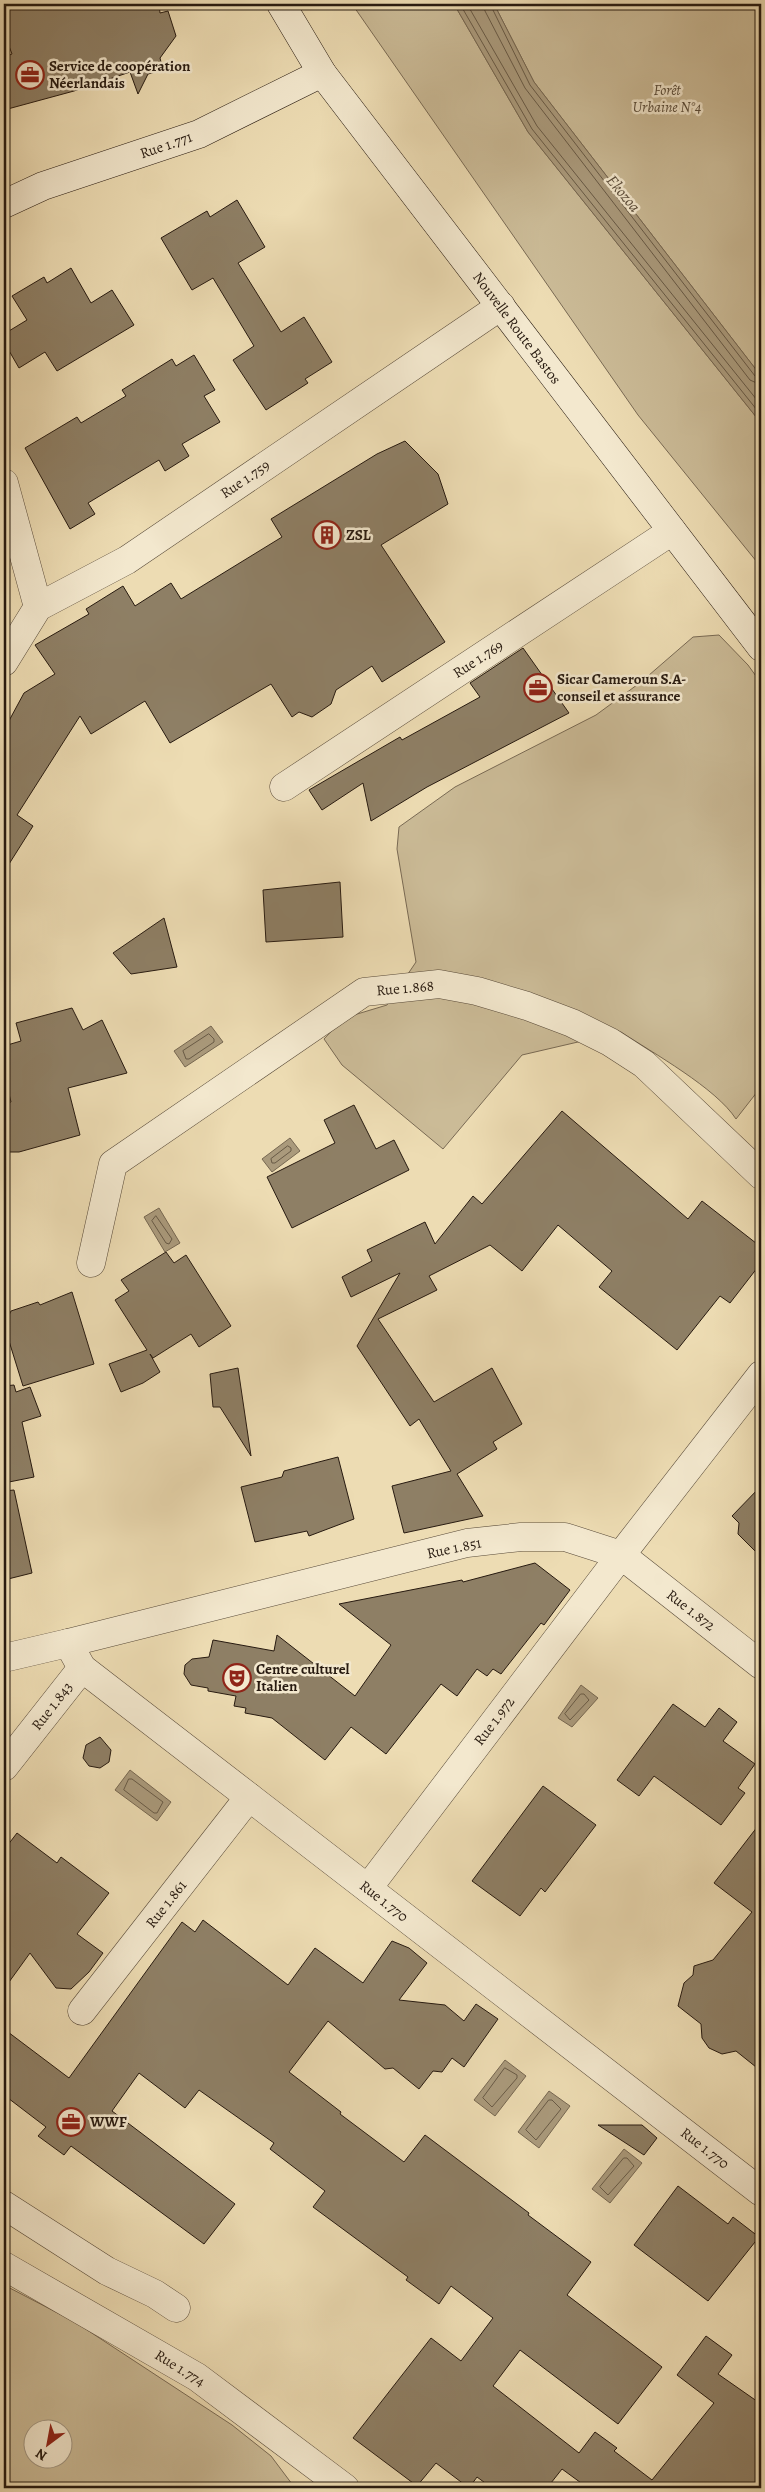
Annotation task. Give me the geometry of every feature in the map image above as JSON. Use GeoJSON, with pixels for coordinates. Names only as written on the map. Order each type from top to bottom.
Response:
{"type":"FeatureCollection","features":[{"type":"Feature","properties":{"kind":"street","name":"Nouvelle Route Bastos"},"geometry":{"type":"LineString","coordinates":[[281,4],[322,73],[761,647]]}},
{"type":"Feature","properties":{"kind":"street","name":"Rue 1.771"},"geometry":{"type":"LineString","coordinates":[[4,204],[43,186],[199,134],[322,73]]}},
{"type":"Feature","properties":{"kind":"street","name":"Rue 1.759"},"geometry":{"type":"LineString","coordinates":[[38,607],[126,560],[501,306]]}},
{"type":"Feature","properties":{"kind":"street"},"geometry":{"type":"LineString","coordinates":[[4,483],[38,607],[4,662]]}},
{"type":"Feature","properties":{"kind":"street","name":"Rue 1.769"},"geometry":{"type":"LineString","coordinates":[[284,787],[672,530]]}},
{"type":"Feature","properties":{"kind":"street","name":"Rue 1.868"},"geometry":{"type":"LineString","coordinates":[[91,1263],[113,1164],[364,992],[439,984],[493,996],[572,1023],[610,1042],[644,1064],[761,1174]]}},
{"type":"Feature","properties":{"kind":"street"},"geometry":{"type":"LineString","coordinates":[[621,1555],[761,1375]]}},
{"type":"Feature","properties":{"kind":"street","name":"Rue 1.851"},"geometry":{"type":"LineString","coordinates":[[68,1643],[467,1543],[521,1537],[565,1537],[621,1555]]}},
{"type":"Feature","properties":{"kind":"street","name":"Rue 1.872"},"geometry":{"type":"LineString","coordinates":[[621,1555],[761,1665]]}},
{"type":"Feature","properties":{"kind":"street","name":"Rue 1.972"},"geometry":{"type":"LineString","coordinates":[[368,1888],[621,1555]]}},
{"type":"Feature","properties":{"kind":"street"},"geometry":{"type":"LineString","coordinates":[[4,1658],[68,1643]]}},
{"type":"Feature","properties":{"kind":"street","name":"Rue 1.770"},"geometry":{"type":"LineString","coordinates":[[68,1643],[82,1668],[761,2192]]}},
{"type":"Feature","properties":{"kind":"street","name":"Rue 1.843"},"geometry":{"type":"LineString","coordinates":[[4,1767],[82,1668]]}},
{"type":"Feature","properties":{"kind":"street","name":"Rue 1.861"},"geometry":{"type":"LineString","coordinates":[[82,2011],[249,1797]]}},
{"type":"Feature","properties":{"kind":"street"},"geometry":{"type":"LineString","coordinates":[[4,2205],[107,2271],[155,2294],[176,2308]]}},
{"type":"Feature","properties":{"kind":"street","name":"Rue 1.774"},"geometry":{"type":"LineString","coordinates":[[4,2266],[196,2377],[345,2488]]}},
{"type":"Feature","properties":{"kind":"green space"},"geometry":{"type":"Polygon","coordinates":[[[352,4],[454,4],[528,132],[761,423],[761,567],[638,415],[352,4]]]}},
{"type":"Feature","properties":{"kind":"green space","name":"Forêt Urbaine N°4"},"geometry":{"type":"Polygon","coordinates":[[[494,4],[761,4],[761,376],[534,82],[494,4]]]}},
{"type":"Feature","properties":{"kind":"green space"},"geometry":{"type":"Polygon","coordinates":[[[719,635],[748,665],[761,683],[761,1087],[736,1119],[727,1107],[699,1083],[621,1032],[522,1055],[443,1149],[342,1065],[324,1039],[344,1018],[387,1005],[416,962],[397,849],[399,827],[455,787],[596,715],[641,682],[693,637],[719,635]]]}},
{"type":"Feature","properties":{"kind":"green space"},"geometry":{"type":"Polygon","coordinates":[[[4,2285],[75,2322],[232,2425],[271,2456],[295,2488],[4,2488],[4,2285]]]}},
{"type":"Feature","properties":{"kind":"water"},"geometry":{"type":"Polygon","coordinates":[[[454,4],[494,4],[534,82],[761,376],[761,423],[528,132],[454,4]]]}},
{"type":"Feature","properties":{"kind":"water"},"geometry":{"type":"Polygon","coordinates":[[[211,1026],[223,1042],[185,1067],[174,1051],[211,1026]]]}},
{"type":"Feature","properties":{"kind":"water"},"geometry":{"type":"Polygon","coordinates":[[[290,1138],[300,1151],[272,1172],[262,1159],[290,1138]]]}},
{"type":"Feature","properties":{"kind":"water"},"geometry":{"type":"Polygon","coordinates":[[[159,1208],[180,1243],[165,1252],[144,1217],[159,1208]]]}},
{"type":"Feature","properties":{"kind":"water"},"geometry":{"type":"Polygon","coordinates":[[[581,1685],[598,1698],[572,1727],[558,1718],[581,1685]]]}},
{"type":"Feature","properties":{"kind":"water"},"geometry":{"type":"Polygon","coordinates":[[[130,1770],[171,1802],[157,1821],[115,1790],[130,1770]]]}},
{"type":"Feature","properties":{"kind":"water"},"geometry":{"type":"Polygon","coordinates":[[[505,2060],[526,2076],[495,2116],[474,2100],[505,2060]]]}},
{"type":"Feature","properties":{"kind":"water"},"geometry":{"type":"Polygon","coordinates":[[[549,2091],[570,2106],[539,2148],[518,2132],[549,2091]]]}},
{"type":"Feature","properties":{"kind":"water"},"geometry":{"type":"Polygon","coordinates":[[[624,2149],[642,2163],[610,2203],[592,2189],[624,2149]]]}},
{"type":"Feature","properties":{"kind":"building"},"geometry":{"type":"Polygon","coordinates":[[[4,4],[159,4],[160,13],[168,11],[176,36],[160,58],[163,70],[148,74],[138,94],[130,72],[74,91],[4,110],[4,57],[12,54],[4,33],[4,4]]]}},
{"type":"Feature","properties":{"kind":"building"},"geometry":{"type":"Polygon","coordinates":[[[237,200],[265,247],[238,263],[281,332],[304,317],[332,362],[305,379],[308,383],[266,410],[233,360],[254,346],[213,278],[192,290],[161,238],[207,211],[210,217],[237,200]]]}},
{"type":"Feature","properties":{"kind":"building"},"geometry":{"type":"Polygon","coordinates":[[[71,268],[91,303],[112,290],[134,325],[57,371],[45,352],[19,368],[4,342],[4,334],[27,320],[12,296],[44,277],[47,283],[71,268]]]}},
{"type":"Feature","properties":{"kind":"building"},"geometry":{"type":"Polygon","coordinates":[[[194,355],[215,390],[204,396],[220,422],[182,444],[189,456],[165,471],[159,460],[88,503],[95,514],[70,529],[25,448],[77,417],[81,423],[126,396],[122,390],[172,359],[176,366],[194,355]]]}},
{"type":"Feature","properties":{"kind":"building"},"geometry":{"type":"Polygon","coordinates":[[[405,441],[438,474],[448,504],[381,545],[445,642],[382,682],[372,666],[336,690],[331,704],[312,717],[299,712],[292,717],[271,684],[170,743],[145,701],[91,734],[80,716],[17,815],[33,826],[4,872],[4,730],[24,693],[55,674],[35,645],[89,614],[86,609],[123,586],[135,606],[171,583],[181,599],[282,537],[271,519],[377,454],[405,441]]]}},
{"type":"Feature","properties":{"kind":"building"},"geometry":{"type":"Polygon","coordinates":[[[523,648],[569,713],[427,787],[371,821],[363,783],[322,810],[309,790],[400,737],[402,740],[480,697],[470,683],[523,648]]]}},
{"type":"Feature","properties":{"kind":"building"},"geometry":{"type":"Polygon","coordinates":[[[340,882],[343,937],[266,942],[263,890],[340,882]]]}},
{"type":"Feature","properties":{"kind":"building"},"geometry":{"type":"Polygon","coordinates":[[[164,918],[177,967],[131,974],[113,953],[164,918]]]}},
{"type":"Feature","properties":{"kind":"building"},"geometry":{"type":"Polygon","coordinates":[[[72,1008],[83,1030],[102,1020],[127,1073],[68,1088],[80,1135],[19,1152],[4,1152],[4,1104],[11,1102],[4,1074],[4,1046],[21,1041],[16,1023],[72,1008]]]}},
{"type":"Feature","properties":{"kind":"building"},"geometry":{"type":"Polygon","coordinates":[[[354,1105],[376,1149],[394,1140],[409,1170],[292,1228],[267,1177],[335,1143],[324,1120],[354,1105]]]}},
{"type":"Feature","properties":{"kind":"building"},"geometry":{"type":"Polygon","coordinates":[[[562,1111],[688,1219],[702,1201],[761,1247],[761,1263],[730,1303],[720,1296],[677,1350],[599,1287],[612,1271],[558,1225],[522,1271],[490,1245],[429,1276],[437,1290],[378,1319],[434,1402],[492,1368],[522,1424],[493,1442],[497,1449],[457,1474],[483,1516],[404,1533],[392,1486],[451,1471],[419,1419],[410,1426],[357,1346],[400,1273],[351,1297],[342,1277],[372,1261],[367,1250],[425,1222],[435,1244],[473,1196],[482,1204],[562,1111]]]}},
{"type":"Feature","properties":{"kind":"building"},"geometry":{"type":"Polygon","coordinates":[[[166,1252],[174,1263],[186,1255],[231,1326],[199,1347],[191,1334],[153,1358],[150,1354],[160,1372],[143,1383],[121,1392],[109,1364],[147,1350],[115,1300],[129,1291],[121,1280],[166,1252]]]}},
{"type":"Feature","properties":{"kind":"building"},"geometry":{"type":"Polygon","coordinates":[[[72,1292],[94,1364],[23,1386],[4,1325],[11,1311],[38,1302],[40,1305],[72,1292]]]}},
{"type":"Feature","properties":{"kind":"building"},"geometry":{"type":"Polygon","coordinates":[[[238,1368],[251,1456],[220,1407],[213,1407],[210,1374],[238,1368]]]}},
{"type":"Feature","properties":{"kind":"building"},"geometry":{"type":"Polygon","coordinates":[[[14,1385],[16,1392],[30,1387],[41,1416],[22,1422],[34,1477],[4,1483],[4,1386],[14,1385]]]}},
{"type":"Feature","properties":{"kind":"building"},"geometry":{"type":"Polygon","coordinates":[[[338,1457],[354,1519],[309,1536],[307,1531],[255,1542],[241,1487],[282,1477],[284,1471],[338,1457]]]}},
{"type":"Feature","properties":{"kind":"building"},"geometry":{"type":"Polygon","coordinates":[[[761,1486],[761,1557],[738,1534],[739,1523],[732,1516],[761,1486]]]}},
{"type":"Feature","properties":{"kind":"building"},"geometry":{"type":"Polygon","coordinates":[[[14,1490],[32,1573],[4,1580],[4,1491],[14,1490]]]}},
{"type":"Feature","properties":{"kind":"building"},"geometry":{"type":"Polygon","coordinates":[[[535,1563],[570,1590],[544,1625],[541,1623],[501,1674],[493,1669],[487,1676],[477,1669],[457,1696],[441,1684],[386,1754],[351,1727],[325,1760],[272,1718],[245,1713],[246,1708],[234,1706],[236,1696],[208,1691],[208,1688],[191,1685],[184,1674],[185,1665],[192,1659],[209,1657],[213,1640],[274,1651],[277,1635],[355,1696],[391,1645],[339,1604],[462,1580],[463,1582],[535,1563]]]}},
{"type":"Feature","properties":{"kind":"building"},"geometry":{"type":"Polygon","coordinates":[[[673,1704],[705,1727],[719,1708],[737,1722],[723,1741],[755,1764],[738,1788],[745,1793],[721,1825],[654,1776],[639,1796],[617,1780],[673,1704]]]}},
{"type":"Feature","properties":{"kind":"building"},"geometry":{"type":"Polygon","coordinates":[[[100,1737],[111,1750],[109,1762],[100,1768],[89,1766],[83,1758],[86,1745],[100,1737]]]}},
{"type":"Feature","properties":{"kind":"building"},"geometry":{"type":"Polygon","coordinates":[[[543,1786],[596,1825],[545,1892],[541,1888],[520,1916],[472,1881],[543,1786]]]}},
{"type":"Feature","properties":{"kind":"building"},"geometry":{"type":"Polygon","coordinates":[[[761,1822],[761,2071],[736,2051],[722,2054],[709,2048],[702,2038],[701,2024],[678,2006],[684,1983],[693,1975],[694,1966],[713,1960],[752,1912],[714,1883],[761,1822]]]}},
{"type":"Feature","properties":{"kind":"building"},"geometry":{"type":"Polygon","coordinates":[[[17,1833],[57,1863],[61,1857],[109,1893],[77,1934],[103,1953],[89,1972],[71,1989],[56,1988],[30,1953],[4,1989],[4,1850],[17,1833]]]}},
{"type":"Feature","properties":{"kind":"building"},"geometry":{"type":"Polygon","coordinates":[[[203,1920],[288,1985],[315,1948],[363,1983],[392,1941],[409,1948],[427,1963],[399,2000],[445,2005],[464,2021],[476,2004],[498,2019],[464,2067],[452,2058],[442,2072],[433,2071],[419,2089],[393,2068],[385,2069],[328,2021],[289,2072],[341,2112],[340,2114],[404,2162],[425,2135],[591,2262],[567,2295],[662,2367],[618,2424],[520,2350],[493,2386],[579,2453],[595,2432],[617,2448],[614,2451],[652,2480],[714,2403],[677,2375],[706,2336],[732,2355],[718,2374],[761,2404],[761,2488],[588,2488],[562,2469],[547,2488],[492,2488],[477,2477],[469,2488],[436,2463],[417,2486],[353,2438],[431,2338],[461,2361],[493,2318],[451,2286],[439,2304],[406,2280],[408,2277],[313,2207],[325,2191],[270,2149],[274,2143],[199,2090],[185,2108],[139,2073],[112,2111],[235,2204],[204,2244],[71,2146],[64,2155],[38,2136],[46,2127],[4,2095],[4,2029],[69,2078],[182,1922],[195,1932],[203,1920]]]}},
{"type":"Feature","properties":{"kind":"building"},"geometry":{"type":"Polygon","coordinates":[[[598,2125],[642,2125],[657,2138],[644,2155],[598,2125]]]}},
{"type":"Feature","properties":{"kind":"building"},"geometry":{"type":"Polygon","coordinates":[[[678,2186],[728,2224],[733,2217],[759,2237],[708,2301],[634,2245],[678,2186]]]}},
{"type":"Feature","properties":{"kind":"place","name":"Service de coopération Néerlandais"},"geometry":{"type":"Point","coordinates":[30,75]}},
{"type":"Feature","properties":{"kind":"place","name":"ZSL"},"geometry":{"type":"Point","coordinates":[327,535]}},
{"type":"Feature","properties":{"kind":"place","name":"Sicar Cameroun S.A- conseil et assurance"},"geometry":{"type":"Point","coordinates":[538,688]}},
{"type":"Feature","properties":{"kind":"place","name":"Centre culturel Italien"},"geometry":{"type":"Point","coordinates":[237,1678]}},
{"type":"Feature","properties":{"kind":"place","name":"WWF"},"geometry":{"type":"Point","coordinates":[71,2122]}},
{"type":"Feature","properties":{"kind":"water label","name":"Ekozoa"},"geometry":{"type":"Point","coordinates":[624,193]}}]}
